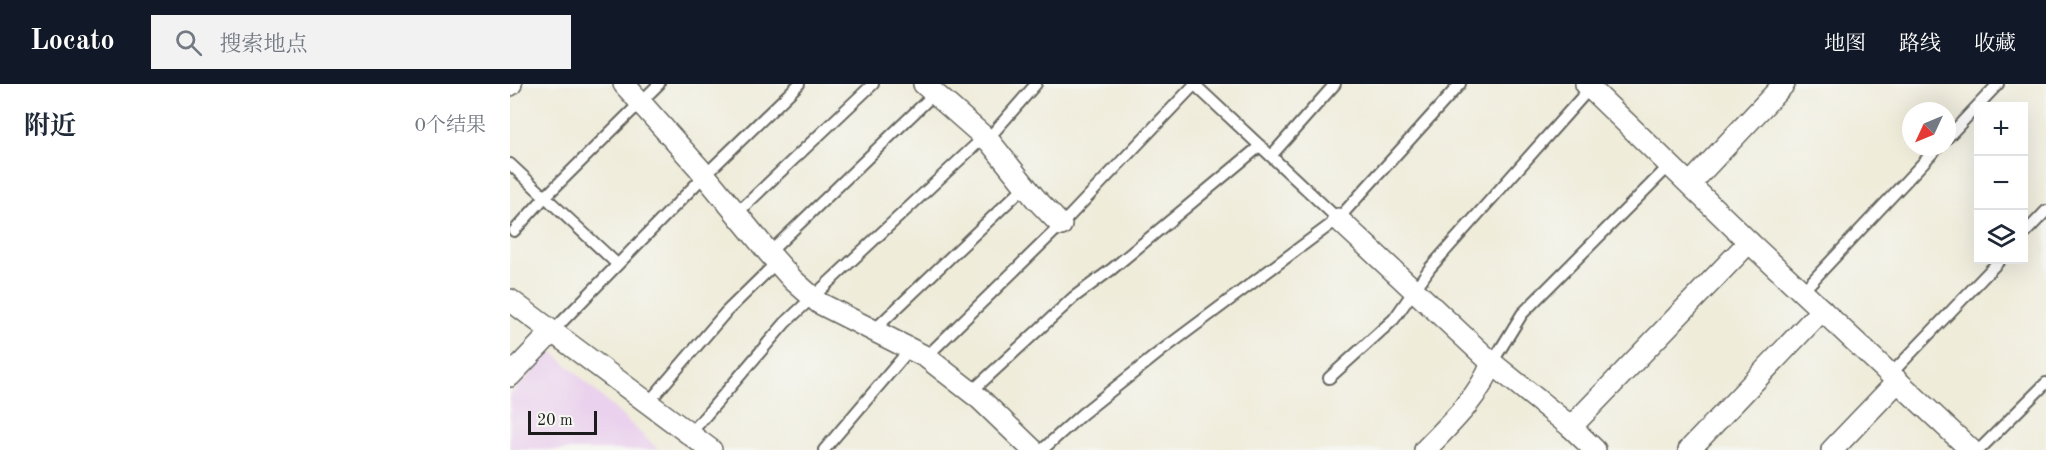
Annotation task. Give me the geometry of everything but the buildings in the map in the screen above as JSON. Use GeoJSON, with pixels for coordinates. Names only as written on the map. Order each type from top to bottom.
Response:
{"type":"FeatureCollection","features":[{"type":"Feature","properties":{"kind":"street"},"geometry":{"type":"LineString","coordinates":[[624,84],[705,175],[773,258],[819,303],[918,353],[971,392],[1033,450]]}},
{"type":"Feature","properties":{"kind":"street"},"geometry":{"type":"LineString","coordinates":[[1690,184],[1784,84]]}},
{"type":"Feature","properties":{"kind":"street"},"geometry":{"type":"LineString","coordinates":[[930,89],[986,139],[1061,225]]}},
{"type":"Feature","properties":{"kind":"street"},"geometry":{"type":"LineString","coordinates":[[1594,89],[1749,242],[1971,450]]}},
{"type":"Feature","properties":{"kind":"street"},"geometry":{"type":"LineString","coordinates":[[1338,219],[1492,363],[1571,427],[1595,450]]}},
{"type":"Feature","properties":{"kind":"street"},"geometry":{"type":"LineString","coordinates":[[1571,427],[1749,242]]}},
{"type":"Feature","properties":{"kind":"street"},"geometry":{"type":"LineString","coordinates":[[510,300],[711,450]]}},
{"type":"Feature","properties":{"kind":"street"},"geometry":{"type":"LineString","coordinates":[[1689,450],[1822,310]]}},
{"type":"Feature","properties":{"kind":"street"},"geometry":{"type":"LineString","coordinates":[[510,376],[552,332]]}},
{"type":"Feature","properties":{"kind":"street"},"geometry":{"type":"LineString","coordinates":[[1425,450],[1451,423],[1485,380],[1492,363]]}},
{"type":"Feature","properties":{"kind":"street"},"geometry":{"type":"LineString","coordinates":[[1832,450],[1894,378]]}},
{"type":"Feature","properties":{"kind":"lane"},"geometry":{"type":"LineString","coordinates":[[514,231],[545,197],[659,84]]}},
{"type":"Feature","properties":{"kind":"lane"},"geometry":{"type":"LineString","coordinates":[[552,332],[705,175],[800,84]]}},
{"type":"Feature","properties":{"kind":"lane"},"geometry":{"type":"LineString","coordinates":[[736,214],[873,84]]}},
{"type":"Feature","properties":{"kind":"lane"},"geometry":{"type":"LineString","coordinates":[[690,434],[786,323],[986,139],[1036,84]]}},
{"type":"Feature","properties":{"kind":"lane"},"geometry":{"type":"LineString","coordinates":[[824,450],[918,353],[1061,225],[1195,84],[1338,219]]}},
{"type":"Feature","properties":{"kind":"lane"},"geometry":{"type":"LineString","coordinates":[[1271,156],[1335,84]]}},
{"type":"Feature","properties":{"kind":"lane"},"geometry":{"type":"LineString","coordinates":[[1042,450],[1082,414],[1161,351],[1338,219],[1460,84]]}},
{"type":"Feature","properties":{"kind":"lane"},"geometry":{"type":"LineString","coordinates":[[1956,128],[1998,84]]}},
{"type":"Feature","properties":{"kind":"lane"},"geometry":{"type":"LineString","coordinates":[[648,403],[773,258],[930,89]]}},
{"type":"Feature","properties":{"kind":"lane"},"geometry":{"type":"LineString","coordinates":[[1329,378],[1394,319],[1430,268],[1594,89]]}},
{"type":"Feature","properties":{"kind":"lane"},"geometry":{"type":"LineString","coordinates":[[971,392],[1074,297],[1112,269],[1260,146]]}},
{"type":"Feature","properties":{"kind":"lane"},"geometry":{"type":"LineString","coordinates":[[1802,292],[1930,156]]}},
{"type":"Feature","properties":{"kind":"lane"},"geometry":{"type":"LineString","coordinates":[[510,164],[617,264]]}},
{"type":"Feature","properties":{"kind":"lane"},"geometry":{"type":"LineString","coordinates":[[1492,363],[1522,314],[1670,165]]}},
{"type":"Feature","properties":{"kind":"lane"},"geometry":{"type":"LineString","coordinates":[[874,330],[1025,186]]}},
{"type":"Feature","properties":{"kind":"lane"},"geometry":{"type":"LineString","coordinates":[[2028,230],[2046,211]]}},
{"type":"Feature","properties":{"kind":"lane"},"geometry":{"type":"LineString","coordinates":[[1894,378],[1996,264]]}},
{"type":"Feature","properties":{"kind":"lane"},"geometry":{"type":"LineString","coordinates":[[1979,450],[2046,383]]}},
{"type":"Feature","properties":{"kind":"shaded area"},"geometry":{"type":"Polygon","coordinates":[[[552,351],[659,450],[510,450],[510,395],[552,351]]]}}]}
